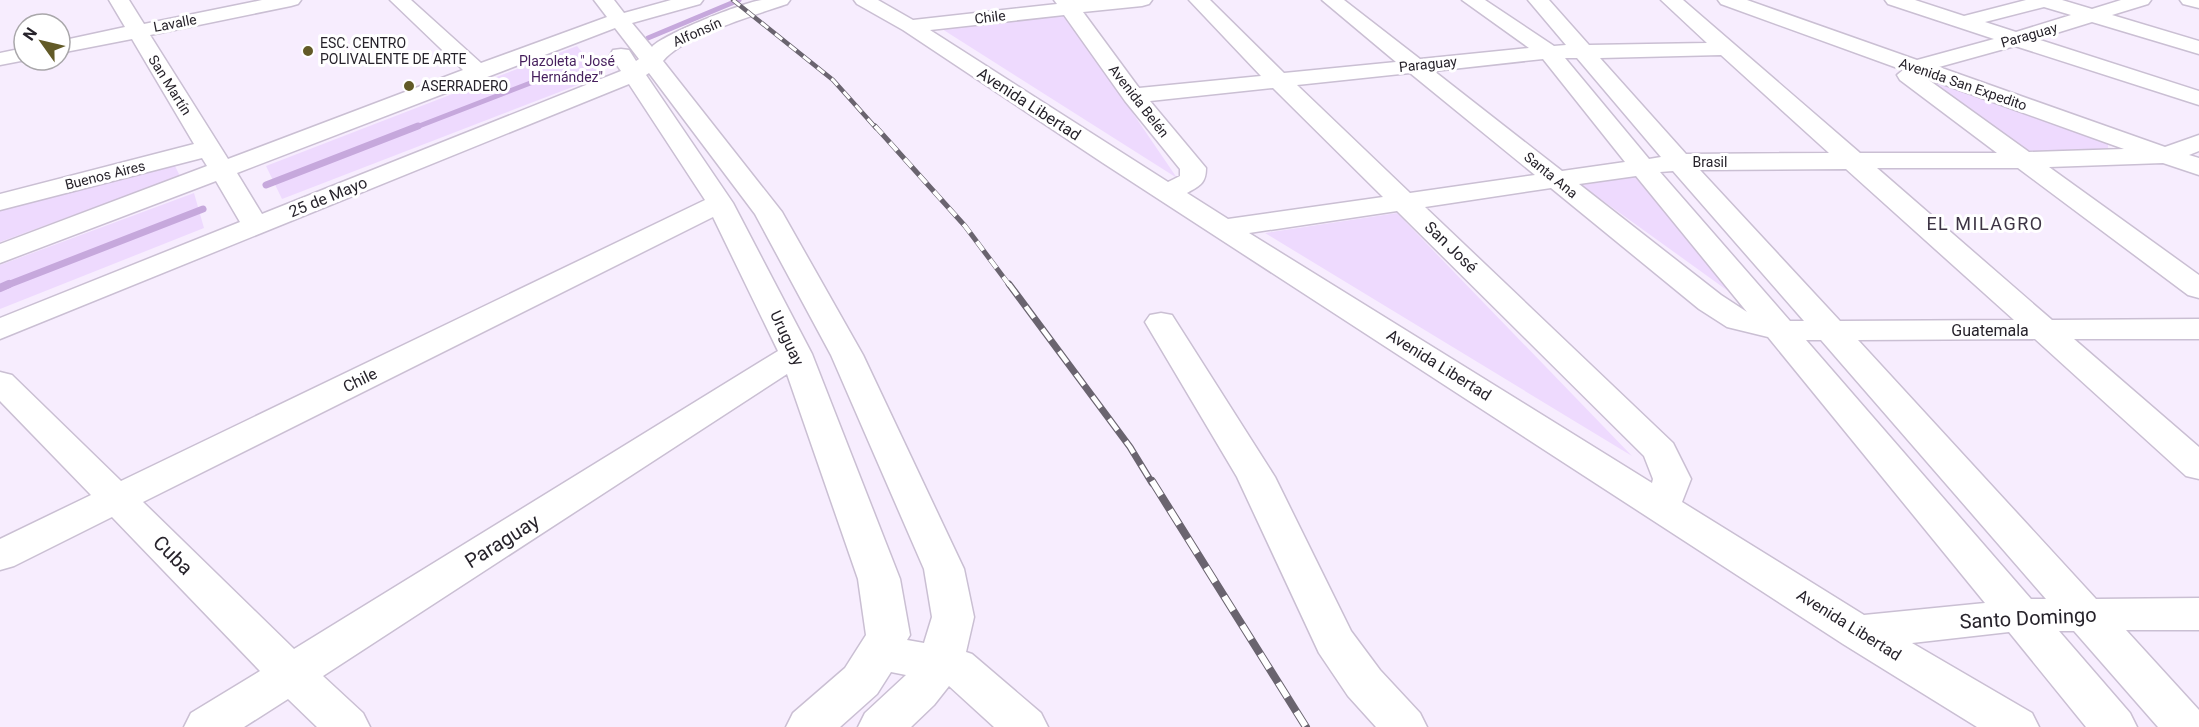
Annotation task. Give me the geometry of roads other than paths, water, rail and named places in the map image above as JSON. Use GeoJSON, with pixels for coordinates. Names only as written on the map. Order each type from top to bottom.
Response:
{"type":"FeatureCollection","features":[{"type":"Feature","properties":{"kind":"street","name":"San Martín"},"geometry":{"type":"LineString","coordinates":[[119,0],[233,187]]}},
{"type":"Feature","properties":{"kind":"street","name":"Lavalle"},"geometry":{"type":"LineString","coordinates":[[72,44],[291,0]]}},
{"type":"Feature","properties":{"kind":"street"},"geometry":{"type":"LineString","coordinates":[[400,0],[478,72]]}},
{"type":"Feature","properties":{"kind":"street","name":"Uruguay"},"geometry":{"type":"LineString","coordinates":[[584,0],[609,15],[643,67],[720,203],[796,354],[879,579],[888,635],[880,653]]}},
{"type":"Feature","properties":{"kind":"street","name":"Alfonsín"},"geometry":{"type":"LineString","coordinates":[[609,15],[693,0]]}},
{"type":"Feature","properties":{"kind":"street","name":"Alfonsín"},"geometry":{"type":"LineString","coordinates":[[643,67],[663,47],[676,40],[746,11],[780,0]]}},
{"type":"Feature","properties":{"kind":"street","name":"Avenida Libertad"},"geometry":{"type":"LineString","coordinates":[[864,0],[910,26],[1168,194],[1858,632],[1988,721]]}},
{"type":"Feature","properties":{"kind":"street","name":"Chile"},"geometry":{"type":"LineString","coordinates":[[910,26],[1066,4],[1142,0]]}},
{"type":"Feature","properties":{"kind":"street","name":"San José"},"geometry":{"type":"LineString","coordinates":[[1199,0],[1278,80],[1660,451],[1672,479],[1661,507]]}},
{"type":"Feature","properties":{"kind":"street","name":"Santa Ana"},"geometry":{"type":"LineString","coordinates":[[1332,0],[1710,302],[1738,320],[1780,331]]}},
{"type":"Feature","properties":{"kind":"street"},"geometry":{"type":"LineString","coordinates":[[1472,0],[1549,52],[1641,166],[2114,727]]}},
{"type":"Feature","properties":{"kind":"street"},"geometry":{"type":"LineString","coordinates":[[1538,0],[2186,727]]}},
{"type":"Feature","properties":{"kind":"street"},"geometry":{"type":"LineString","coordinates":[[1671,0],[2199,467]]}},
{"type":"Feature","properties":{"kind":"street","name":"Avenida San Expedito"},"geometry":{"type":"LineString","coordinates":[[1728,0],[2199,167]]}},
{"type":"Feature","properties":{"kind":"street"},"geometry":{"type":"LineString","coordinates":[[1895,0],[2199,98]]}},
{"type":"Feature","properties":{"kind":"street","name":"Paraguay"},"geometry":{"type":"LineString","coordinates":[[1916,67],[2094,16],[2141,0]]}},
{"type":"Feature","properties":{"kind":"street"},"geometry":{"type":"LineString","coordinates":[[2190,0],[2199,2]]}},
{"type":"Feature","properties":{"kind":"street"},"geometry":{"type":"LineString","coordinates":[[1963,22],[2043,1],[2199,48]]}},
{"type":"Feature","properties":{"kind":"street","name":"Avenida Belén"},"geometry":{"type":"LineString","coordinates":[[1066,4],[1133,96],[1193,168],[1193,179],[1168,194]]}},
{"type":"Feature","properties":{"kind":"street","name":"25 de Mayo"},"geometry":{"type":"LineString","coordinates":[[0,329],[233,187],[478,72],[609,15]]}},
{"type":"Feature","properties":{"kind":"street","name":"Paraguay"},"geometry":{"type":"LineString","coordinates":[[1133,96],[1549,52],[1725,49]]}},
{"type":"Feature","properties":{"kind":"street"},"geometry":{"type":"LineString","coordinates":[[1880,54],[2199,290]]}},
{"type":"Feature","properties":{"kind":"street","name":"25 de Mayo"},"geometry":{"type":"LineString","coordinates":[[0,254],[643,67]]}},
{"type":"Feature","properties":{"kind":"street","name":"Uruguay"},"geometry":{"type":"LineString","coordinates":[[643,67],[768,212],[848,355],[944,569],[953,617],[941,663]]}},
{"type":"Feature","properties":{"kind":"street","name":"Brasil"},"geometry":{"type":"LineString","coordinates":[[1223,228],[1680,162],[2023,160],[2166,155],[2199,142]]}},
{"type":"Feature","properties":{"kind":"street","name":"Buenos Aires"},"geometry":{"type":"LineString","coordinates":[[0,202],[233,187]]}},
{"type":"Feature","properties":{"kind":"street","name":"Chile"},"geometry":{"type":"LineString","coordinates":[[0,556],[720,203]]}},
{"type":"Feature","properties":{"kind":"street"},"geometry":{"type":"LineString","coordinates":[[1161,322],[1256,477],[1334,640],[1364,683],[1404,727]]}},
{"type":"Feature","properties":{"kind":"street","name":"Guatemala"},"geometry":{"type":"LineString","coordinates":[[1780,331],[2199,329]]}},
{"type":"Feature","properties":{"kind":"street","name":"Paraguay"},"geometry":{"type":"LineString","coordinates":[[207,727],[796,354]]}},
{"type":"Feature","properties":{"kind":"street","name":"Cuba"},"geometry":{"type":"LineString","coordinates":[[0,382],[291,674],[347,727]]}},
{"type":"Feature","properties":{"kind":"street","name":"Santo Domingo"},"geometry":{"type":"LineString","coordinates":[[1858,632],[2021,615],[2199,614]]}},
{"type":"Feature","properties":{"kind":"street"},"geometry":{"type":"LineString","coordinates":[[809,727],[861,681],[880,653],[956,666],[1024,727]]}},
{"type":"Feature","properties":{"kind":"street"},"geometry":{"type":"LineString","coordinates":[[881,727],[918,692],[941,663]]}},
{"type":"Feature","properties":{"kind":"waterway"},"geometry":{"type":"LineString","coordinates":[[648,38],[739,0]]}},
{"type":"Feature","properties":{"kind":"waterway"},"geometry":{"type":"LineString","coordinates":[[414,128],[533,82]]}},
{"type":"Feature","properties":{"kind":"waterway"},"geometry":{"type":"LineString","coordinates":[[266,185],[418,126]]}},
{"type":"Feature","properties":{"kind":"waterway"},"geometry":{"type":"LineString","coordinates":[[5,286],[203,209]]}},
{"type":"Feature","properties":{"kind":"waterway"},"geometry":{"type":"LineString","coordinates":[[0,288],[9,284]]}},
{"type":"Feature","properties":{"kind":"railway"},"geometry":{"type":"LineString","coordinates":[[733,0],[833,80],[876,128]]}},
{"type":"Feature","properties":{"kind":"railway"},"geometry":{"type":"LineString","coordinates":[[875,126],[965,226],[1010,286]]}},
{"type":"Feature","properties":{"kind":"railway"},"geometry":{"type":"LineString","coordinates":[[1009,284],[1130,447],[1152,483]]}},
{"type":"Feature","properties":{"kind":"railway"},"geometry":{"type":"LineString","coordinates":[[1152,481],[1306,727]]}},
{"type":"Feature","properties":{"kind":"place","name":"ESC. CENTRO POLIVALENTE DE ARTE"},"geometry":{"type":"Point","coordinates":[308,51]}},
{"type":"Feature","properties":{"kind":"place","name":"ASERRADERO"},"geometry":{"type":"Point","coordinates":[409,86]}},
{"type":"Feature","properties":{"kind":"district","name":"EL MILAGRO"},"geometry":{"type":"Point","coordinates":[1985,223]}},
{"type":"Feature","properties":{"kind":"park label","name":"Plazoleta \"José Hernández\""},"geometry":{"type":"Point","coordinates":[567,70]}}]}
